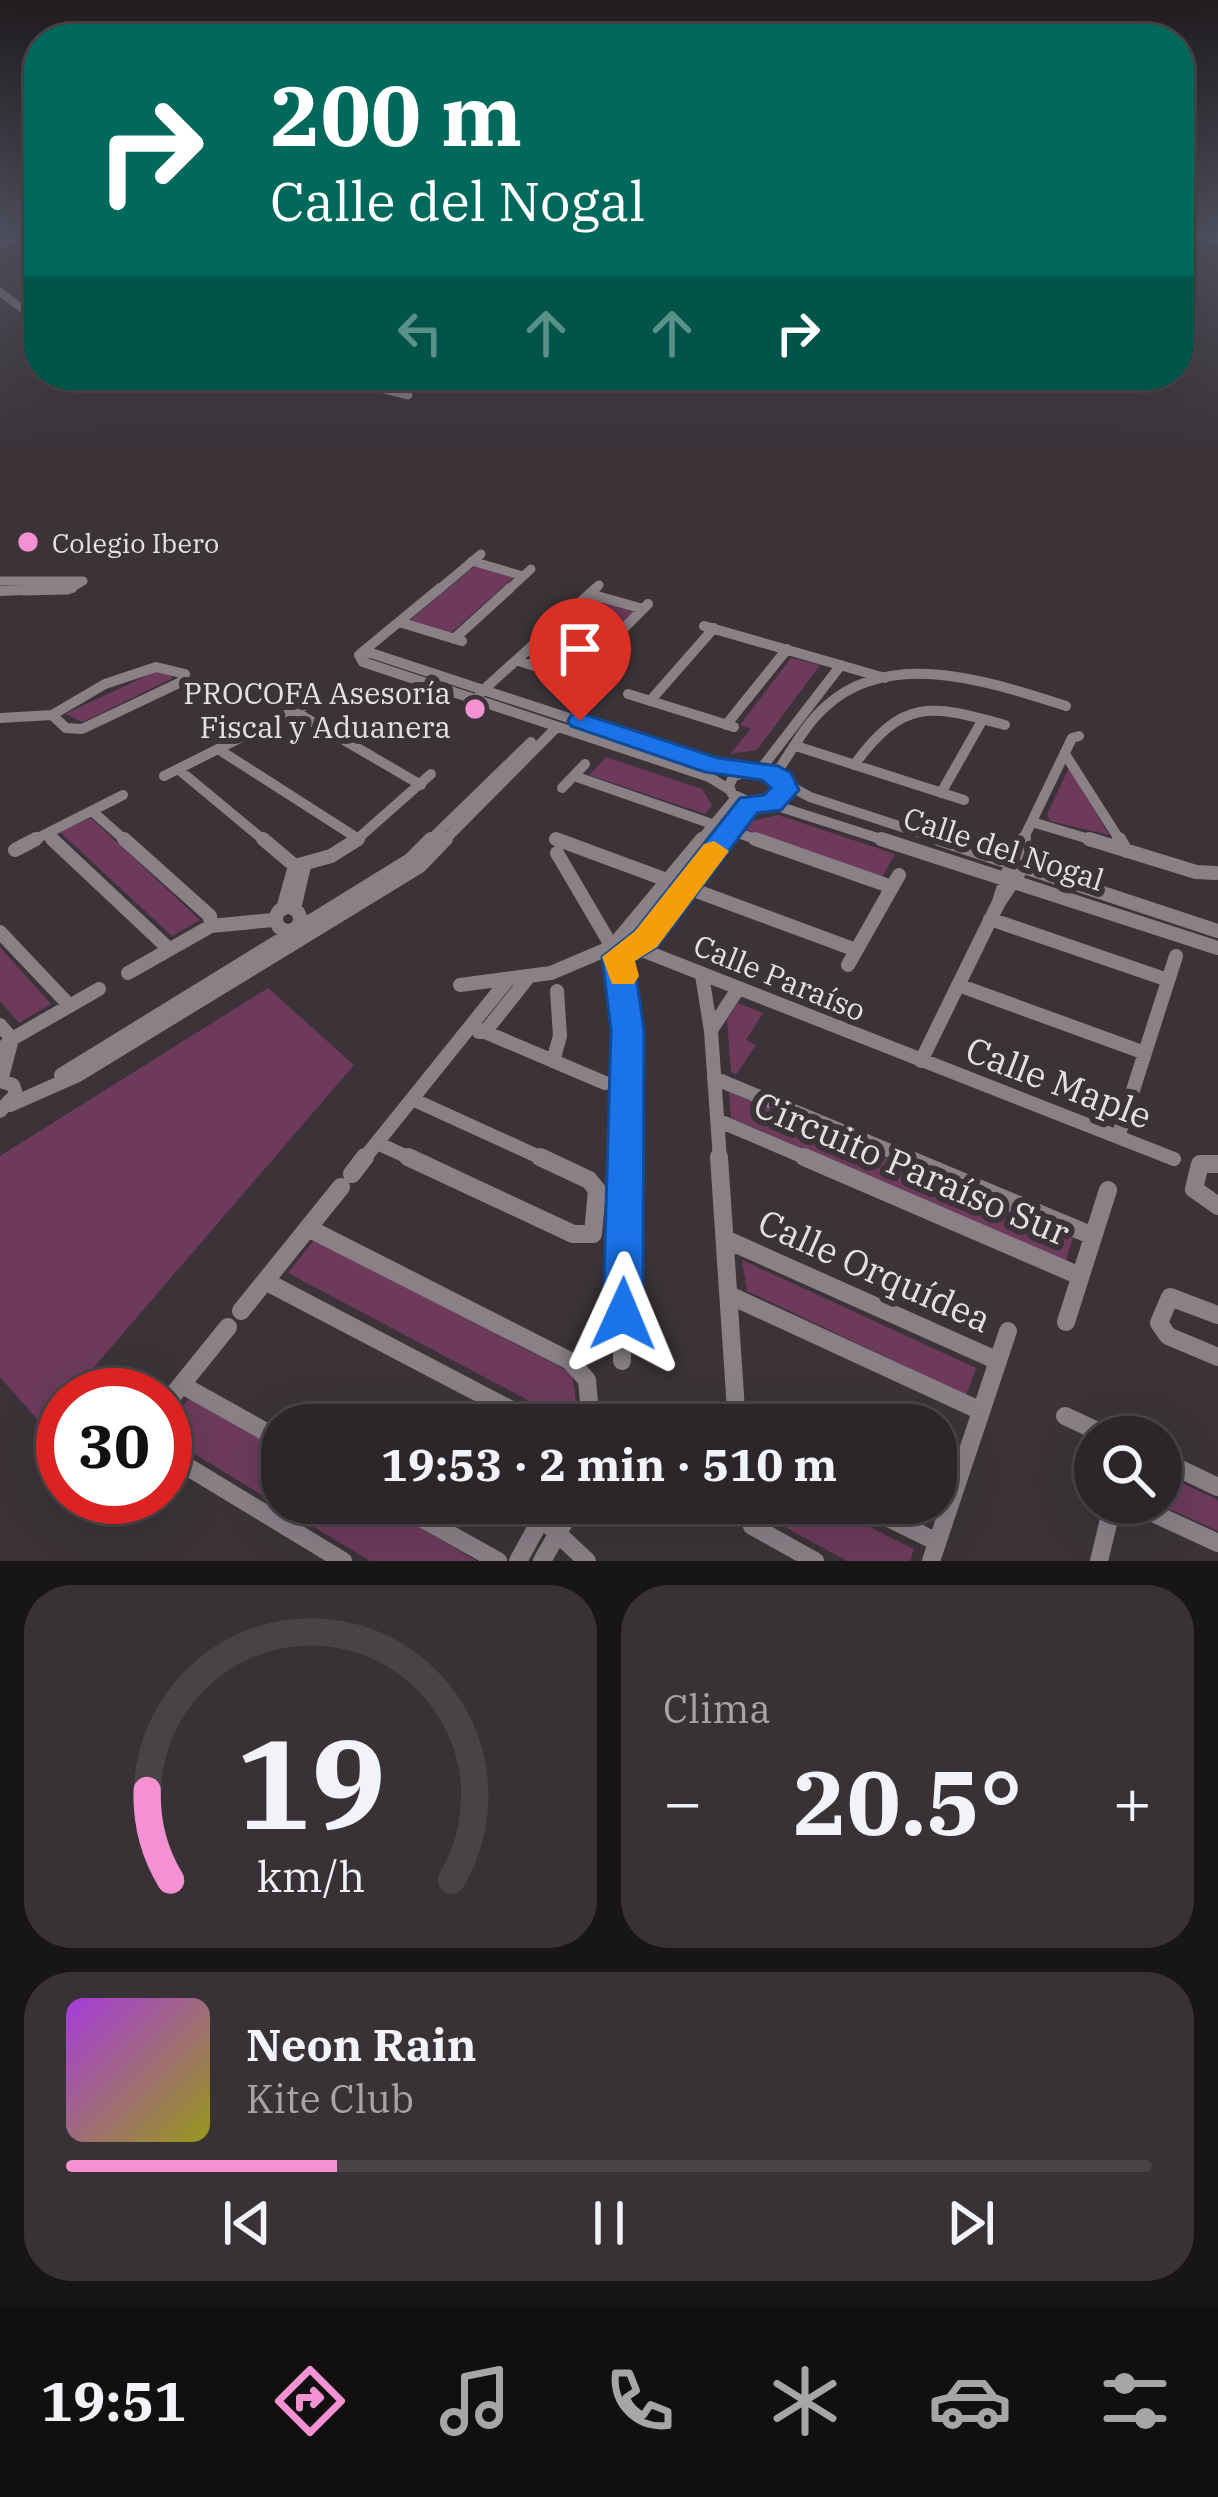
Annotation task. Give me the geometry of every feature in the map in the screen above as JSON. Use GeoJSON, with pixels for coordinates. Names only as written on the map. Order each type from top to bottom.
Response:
{"type":"FeatureCollection","features":[{"type":"Feature","properties":{"kind":"street"},"geometry":{"type":"LineString","coordinates":[[382,390],[408,395]]}},
{"type":"Feature","properties":{"kind":"street"},"geometry":{"type":"LineString","coordinates":[[399,622],[458,640],[527,572],[477,558],[399,622],[382,636],[363,662],[482,695],[553,725],[709,777],[738,797]]}},
{"type":"Feature","properties":{"kind":"street"},"geometry":{"type":"LineString","coordinates":[[0,581],[83,580],[68,590],[0,591]]}},
{"type":"Feature","properties":{"kind":"street"},"geometry":{"type":"LineString","coordinates":[[482,695],[594,589],[646,606],[574,678]]}},
{"type":"Feature","properties":{"kind":"street"},"geometry":{"type":"LineString","coordinates":[[650,700],[709,627],[886,678],[958,677],[1066,706]]}},
{"type":"Feature","properties":{"kind":"street"},"geometry":{"type":"LineString","coordinates":[[628,694],[730,726],[787,649]]}},
{"type":"Feature","properties":{"kind":"street"},"geometry":{"type":"LineString","coordinates":[[519,661],[590,683]]}},
{"type":"Feature","properties":{"kind":"street"},"geometry":{"type":"LineString","coordinates":[[637,948],[730,830],[738,797],[734,776],[753,770],[841,665]]}},
{"type":"Feature","properties":{"kind":"street"},"geometry":{"type":"LineString","coordinates":[[0,718],[52,715],[59,707],[155,666],[173,666],[185,674],[181,682],[82,729],[66,728],[52,715]]}},
{"type":"Feature","properties":{"kind":"street"},"geometry":{"type":"LineString","coordinates":[[771,804],[783,794],[779,779],[796,746],[834,699],[886,678]]}},
{"type":"Feature","properties":{"kind":"street","name":"Calle del Nogal"},"geometry":{"type":"LineString","coordinates":[[482,695],[715,766],[753,770],[810,797],[1218,948]]}},
{"type":"Feature","properties":{"kind":"street"},"geometry":{"type":"LineString","coordinates":[[299,866],[171,773],[313,701]]}},
{"type":"Feature","properties":{"kind":"street"},"geometry":{"type":"LineString","coordinates":[[854,765],[878,729],[897,715],[943,708],[1005,725]]}},
{"type":"Feature","properties":{"kind":"street"},"geometry":{"type":"LineString","coordinates":[[271,957],[299,866],[379,825],[426,780],[332,737],[294,711]]}},
{"type":"Feature","properties":{"kind":"street"},"geometry":{"type":"LineString","coordinates":[[940,793],[983,718]]}},
{"type":"Feature","properties":{"kind":"street"},"geometry":{"type":"LineString","coordinates":[[9,1103],[77,1075],[434,855],[553,725]]}},
{"type":"Feature","properties":{"kind":"street"},"geometry":{"type":"LineString","coordinates":[[921,1061],[1072,738],[1079,736]]}},
{"type":"Feature","properties":{"kind":"street"},"geometry":{"type":"LineString","coordinates":[[796,746],[964,800]]}},
{"type":"Feature","properties":{"kind":"street"},"geometry":{"type":"LineString","coordinates":[[218,749],[357,838]]}},
{"type":"Feature","properties":{"kind":"street"},"geometry":{"type":"LineString","coordinates":[[1065,754],[1126,851]]}},
{"type":"Feature","properties":{"kind":"street"},"geometry":{"type":"LineString","coordinates":[[562,788],[585,764]]}},
{"type":"Feature","properties":{"kind":"street"},"geometry":{"type":"LineString","coordinates":[[574,776],[896,881],[848,965]]}},
{"type":"Feature","properties":{"kind":"street"},"geometry":{"type":"LineString","coordinates":[[15,850],[124,795]]}},
{"type":"Feature","properties":{"kind":"street"},"geometry":{"type":"LineString","coordinates":[[460,985],[526,979],[616,948],[738,797]]}},
{"type":"Feature","properties":{"kind":"street","name":"Calle del Nogal"},"geometry":{"type":"LineString","coordinates":[[738,797],[1218,932]]}},
{"type":"Feature","properties":{"kind":"street"},"geometry":{"type":"LineString","coordinates":[[9,1103],[63,1074],[285,920],[324,914],[422,852],[474,808]]}},
{"type":"Feature","properties":{"kind":"street"},"geometry":{"type":"LineString","coordinates":[[92,811],[210,921]]}},
{"type":"Feature","properties":{"kind":"street"},"geometry":{"type":"LineString","coordinates":[[1032,822],[1196,872],[1216,873]]}},
{"type":"Feature","properties":{"kind":"street"},"geometry":{"type":"LineString","coordinates":[[46,834],[169,949]]}},
{"type":"Feature","properties":{"kind":"street"},"geometry":{"type":"LineString","coordinates":[[622,1361],[628,1030],[616,948],[556,846],[668,880],[856,950]]}},
{"type":"Feature","properties":{"kind":"street"},"geometry":{"type":"LineString","coordinates":[[128,973],[210,921],[344,913]]}},
{"type":"Feature","properties":{"kind":"street"},"geometry":{"type":"LineString","coordinates":[[990,919],[1168,980]]}},
{"type":"Feature","properties":{"kind":"street"},"geometry":{"type":"LineString","coordinates":[[0,932],[70,1006]]}},
{"type":"Feature","properties":{"kind":"street","name":"Calle Paraíso"},"geometry":{"type":"LineString","coordinates":[[616,948],[637,948],[921,1061]]}},
{"type":"Feature","properties":{"kind":"street"},"geometry":{"type":"LineString","coordinates":[[1118,1137],[1176,956]]}},
{"type":"Feature","properties":{"kind":"street"},"geometry":{"type":"LineString","coordinates":[[702,975],[711,1031],[736,1404]]}},
{"type":"Feature","properties":{"kind":"street"},"geometry":{"type":"LineString","coordinates":[[242,1311],[412,1099],[526,979]]}},
{"type":"Feature","properties":{"kind":"street"},"geometry":{"type":"LineString","coordinates":[[474,1030],[506,982]]}},
{"type":"Feature","properties":{"kind":"street"},"geometry":{"type":"LineString","coordinates":[[958,985],[1144,1053]]}},
{"type":"Feature","properties":{"kind":"street"},"geometry":{"type":"LineString","coordinates":[[6,1045],[100,989]]}},
{"type":"Feature","properties":{"kind":"street"},"geometry":{"type":"LineString","coordinates":[[711,1031],[738,989]]}},
{"type":"Feature","properties":{"kind":"street"},"geometry":{"type":"LineString","coordinates":[[553,1060],[560,1036],[556,991]]}},
{"type":"Feature","properties":{"kind":"street"},"geometry":{"type":"LineString","coordinates":[[0,1025],[6,1045],[1,1081],[13,1084],[9,1103]]}},
{"type":"Feature","properties":{"kind":"street"},"geometry":{"type":"LineString","coordinates":[[474,1030],[605,1083]]}},
{"type":"Feature","properties":{"kind":"street","name":"Calle Maple"},"geometry":{"type":"LineString","coordinates":[[921,1061],[1174,1159]]}},
{"type":"Feature","properties":{"kind":"street"},"geometry":{"type":"LineString","coordinates":[[714,1078],[1093,1236]]}},
{"type":"Feature","properties":{"kind":"street"},"geometry":{"type":"LineString","coordinates":[[377,1143],[573,1234],[593,1234],[597,1190],[590,1180],[412,1099]]}},
{"type":"Feature","properties":{"kind":"street","name":"Circuito Paraíso Sur"},"geometry":{"type":"LineString","coordinates":[[717,1120],[1080,1276]]}},
{"type":"Feature","properties":{"kind":"street"},"geometry":{"type":"LineString","coordinates":[[1214,1162],[1200,1164],[1194,1189],[1218,1206]]}},
{"type":"Feature","properties":{"kind":"street"},"geometry":{"type":"LineString","coordinates":[[1066,1322],[1108,1190]]}},
{"type":"Feature","properties":{"kind":"street"},"geometry":{"type":"LineString","coordinates":[[308,1228],[570,1361],[587,1380],[589,1404]]}},
{"type":"Feature","properties":{"kind":"street","name":"Calle Orquídea"},"geometry":{"type":"LineString","coordinates":[[725,1239],[998,1361]]}},
{"type":"Feature","properties":{"kind":"street"},"geometry":{"type":"LineString","coordinates":[[266,1281],[500,1404]]}},
{"type":"Feature","properties":{"kind":"street"},"geometry":{"type":"LineString","coordinates":[[729,1295],[981,1411]]}},
{"type":"Feature","properties":{"kind":"street"},"geometry":{"type":"LineString","coordinates":[[1218,1315],[1170,1297],[1160,1323],[1168,1336],[1218,1358]]}},
{"type":"Feature","properties":{"kind":"street"},"geometry":{"type":"LineString","coordinates":[[192,1372],[228,1327]]}},
{"type":"Feature","properties":{"kind":"street"},"geometry":{"type":"LineString","coordinates":[[891,1524],[934,1552],[1008,1331]]}},
{"type":"Feature","properties":{"kind":"street"},"geometry":{"type":"LineString","coordinates":[[192,1391],[261,1429]]}},
{"type":"Feature","properties":{"kind":"street"},"geometry":{"type":"LineString","coordinates":[[1066,1417],[1074,1421]]}},
{"type":"Feature","properties":{"kind":"street"},"geometry":{"type":"LineString","coordinates":[[192,1469],[343,1561]]}},
{"type":"Feature","properties":{"kind":"street"},"geometry":{"type":"LineString","coordinates":[[1182,1470],[1218,1486]]}},
{"type":"Feature","properties":{"kind":"street"},"geometry":{"type":"LineString","coordinates":[[432,1524],[499,1561]]}},
{"type":"Feature","properties":{"kind":"street"},"geometry":{"type":"LineString","coordinates":[[518,1561],[539,1524]]}},
{"type":"Feature","properties":{"kind":"street"},"geometry":{"type":"LineString","coordinates":[[553,1524],[590,1560]]}},
{"type":"Feature","properties":{"kind":"street"},"geometry":{"type":"LineString","coordinates":[[542,1561],[564,1524]]}},
{"type":"Feature","properties":{"kind":"street"},"geometry":{"type":"LineString","coordinates":[[751,1524],[814,1561]]}},
{"type":"Feature","properties":{"kind":"street"},"geometry":{"type":"LineString","coordinates":[[1099,1561],[1108,1524]]}},
{"type":"Feature","properties":{"kind":"street"},"geometry":{"type":"LineString","coordinates":[[1176,1524],[1218,1544]]}},
{"type":"Feature","properties":{"kind":"shaded area"},"geometry":{"type":"Polygon","coordinates":[[[475,566],[514,577],[451,633],[410,620],[475,566]]]}},
{"type":"Feature","properties":{"kind":"shaded area"},"geometry":{"type":"Polygon","coordinates":[[[595,600],[633,612],[577,670],[533,659],[595,600]]]}},
{"type":"Feature","properties":{"kind":"shaded area"},"geometry":{"type":"Polygon","coordinates":[[[791,658],[820,665],[757,750],[730,754],[751,729],[740,725],[791,658]]]}},
{"type":"Feature","properties":{"kind":"shaded area"},"geometry":{"type":"Polygon","coordinates":[[[161,669],[173,678],[83,722],[65,714],[161,669]]]}},
{"type":"Feature","properties":{"kind":"shaded area"},"geometry":{"type":"Polygon","coordinates":[[[606,757],[702,789],[712,805],[705,814],[589,775],[606,757]]]}},
{"type":"Feature","properties":{"kind":"shaded area"},"geometry":{"type":"Polygon","coordinates":[[[1069,768],[1109,835],[1050,821],[1047,814],[1069,768]]]}},
{"type":"Feature","properties":{"kind":"shaded area"},"geometry":{"type":"Polygon","coordinates":[[[778,815],[895,854],[882,877],[747,830],[752,821],[778,815]]]}},
{"type":"Feature","properties":{"kind":"shaded area"},"geometry":{"type":"Polygon","coordinates":[[[91,818],[200,920],[172,936],[60,832],[91,818]]]}},
{"type":"Feature","properties":{"kind":"shaded area"},"geometry":{"type":"Polygon","coordinates":[[[0,947],[51,1004],[19,1023],[0,1001],[0,947]]]}},
{"type":"Feature","properties":{"kind":"shaded area"},"geometry":{"type":"Polygon","coordinates":[[[268,988],[354,1065],[93,1368],[36,1368],[36,1418],[0,1377],[0,1156],[268,988]]]}},
{"type":"Feature","properties":{"kind":"shaded area"},"geometry":{"type":"Polygon","coordinates":[[[738,1003],[763,1013],[746,1040],[756,1045],[736,1075],[731,1072],[727,1020],[738,1003]]]}},
{"type":"Feature","properties":{"kind":"shaded area"},"geometry":{"type":"Polygon","coordinates":[[[729,1092],[1073,1237],[1066,1261],[731,1118],[729,1092]]]}},
{"type":"Feature","properties":{"kind":"shaded area"},"geometry":{"type":"Polygon","coordinates":[[[314,1240],[572,1373],[576,1401],[535,1404],[288,1273],[314,1240]]]}},
{"type":"Feature","properties":{"kind":"shaded area"},"geometry":{"type":"Polygon","coordinates":[[[742,1260],[976,1368],[966,1395],[747,1291],[742,1260]]]}},
{"type":"Feature","properties":{"kind":"shaded area"},"geometry":{"type":"Polygon","coordinates":[[[192,1395],[261,1435],[261,1495],[192,1452],[192,1395]]]}},
{"type":"Feature","properties":{"kind":"shaded area"},"geometry":{"type":"Polygon","coordinates":[[[1182,1483],[1218,1500],[1218,1531],[1182,1515],[1182,1483]]]}},
{"type":"Feature","properties":{"kind":"shaded area"},"geometry":{"type":"Polygon","coordinates":[[[309,1524],[413,1524],[477,1561],[370,1561],[309,1524]]]}},
{"type":"Feature","properties":{"kind":"shaded area"},"geometry":{"type":"Polygon","coordinates":[[[779,1524],[864,1524],[914,1549],[910,1561],[847,1561],[779,1524]]]}},
{"type":"Feature","properties":{"kind":"slow traffic"},"geometry":{"type":"LineString","coordinates":[[623,976],[618,957],[646,939],[714,851]]}},
{"type":"Feature","properties":{"kind":"place","name":"Colegio Ibero"},"geometry":{"type":"Point","coordinates":[28,542]}},
{"type":"Feature","properties":{"kind":"place","name":"PROCOFA Asesoría Fiscal y Aduanera"},"geometry":{"type":"Point","coordinates":[475,709]}},
{"type":"Feature","properties":{"kind":"route"},"geometry":{"type":"LineString","coordinates":[[580,721],[715,766],[768,772],[781,779],[785,790],[771,804],[749,804],[646,939],[618,957],[628,1030],[623,1314]]}}]}
